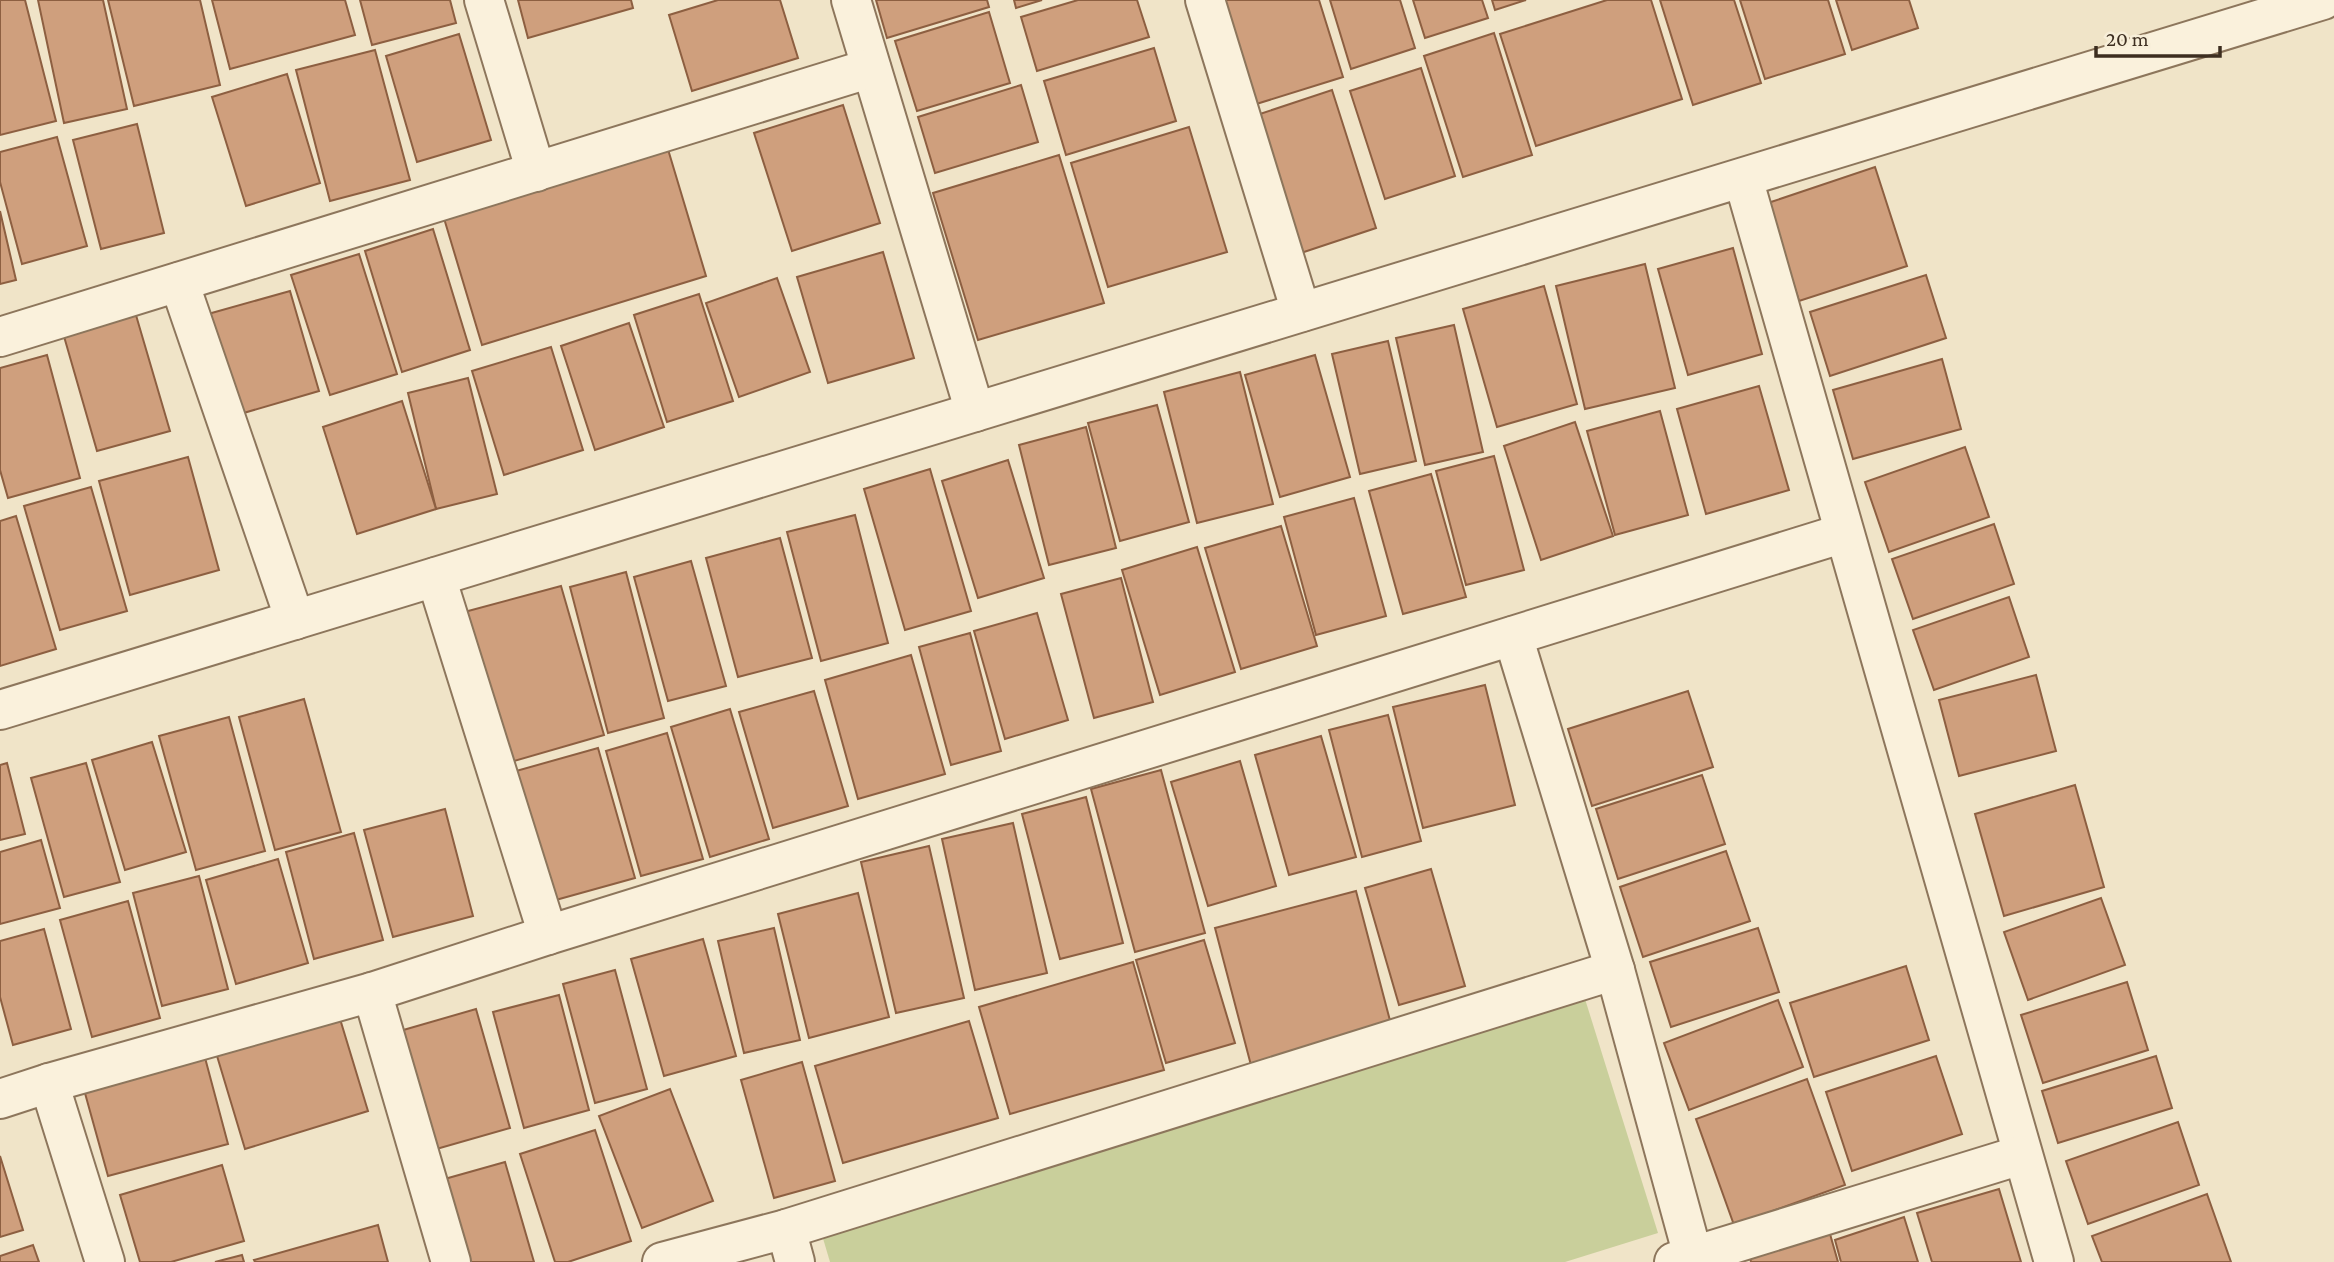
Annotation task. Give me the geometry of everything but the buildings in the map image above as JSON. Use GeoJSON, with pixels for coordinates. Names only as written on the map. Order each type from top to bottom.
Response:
{"type":"FeatureCollection","features":[{"type":"Feature","properties":{"kind":"street"},"geometry":{"type":"LineString","coordinates":[[484,0],[536,172]]}},
{"type":"Feature","properties":{"kind":"street"},"geometry":{"type":"LineString","coordinates":[[851,0],[975,412]]}},
{"type":"Feature","properties":{"kind":"street"},"geometry":{"type":"LineString","coordinates":[[1205,0],[1301,312]]}},
{"type":"Feature","properties":{"kind":"street"},"geometry":{"type":"LineString","coordinates":[[0,710],[1743,178],[2301,3]]}},
{"type":"Feature","properties":{"kind":"street"},"geometry":{"type":"LineString","coordinates":[[0,337],[871,68]]}},
{"type":"Feature","properties":{"kind":"street"},"geometry":{"type":"LineString","coordinates":[[1743,178],[2021,1155],[2054,1262]]}},
{"type":"Feature","properties":{"kind":"street"},"geometry":{"type":"LineString","coordinates":[[179,282],[295,620]]}},
{"type":"Feature","properties":{"kind":"street"},"geometry":{"type":"LineString","coordinates":[[0,1099],[372,992],[1844,533]]}},
{"type":"Feature","properties":{"kind":"street"},"geometry":{"type":"LineString","coordinates":[[436,577],[548,935]]}},
{"type":"Feature","properties":{"kind":"street"},"geometry":{"type":"LineString","coordinates":[[1513,636],[1615,970],[1683,1259],[2021,1155]]}},
{"type":"Feature","properties":{"kind":"street"},"geometry":{"type":"LineString","coordinates":[[662,1262],[790,1246],[1615,970]]}},
{"type":"Feature","properties":{"kind":"street"},"geometry":{"type":"LineString","coordinates":[[372,992],[452,1262]]}},
{"type":"Feature","properties":{"kind":"street"},"geometry":{"type":"LineString","coordinates":[[49,1083],[105,1262]]}},
{"type":"Feature","properties":{"kind":"green space"},"geometry":{"type":"Polygon","coordinates":[[[1585,999],[1658,1233],[1565,1262],[830,1262],[822,1235],[1585,999]]]}}]}
